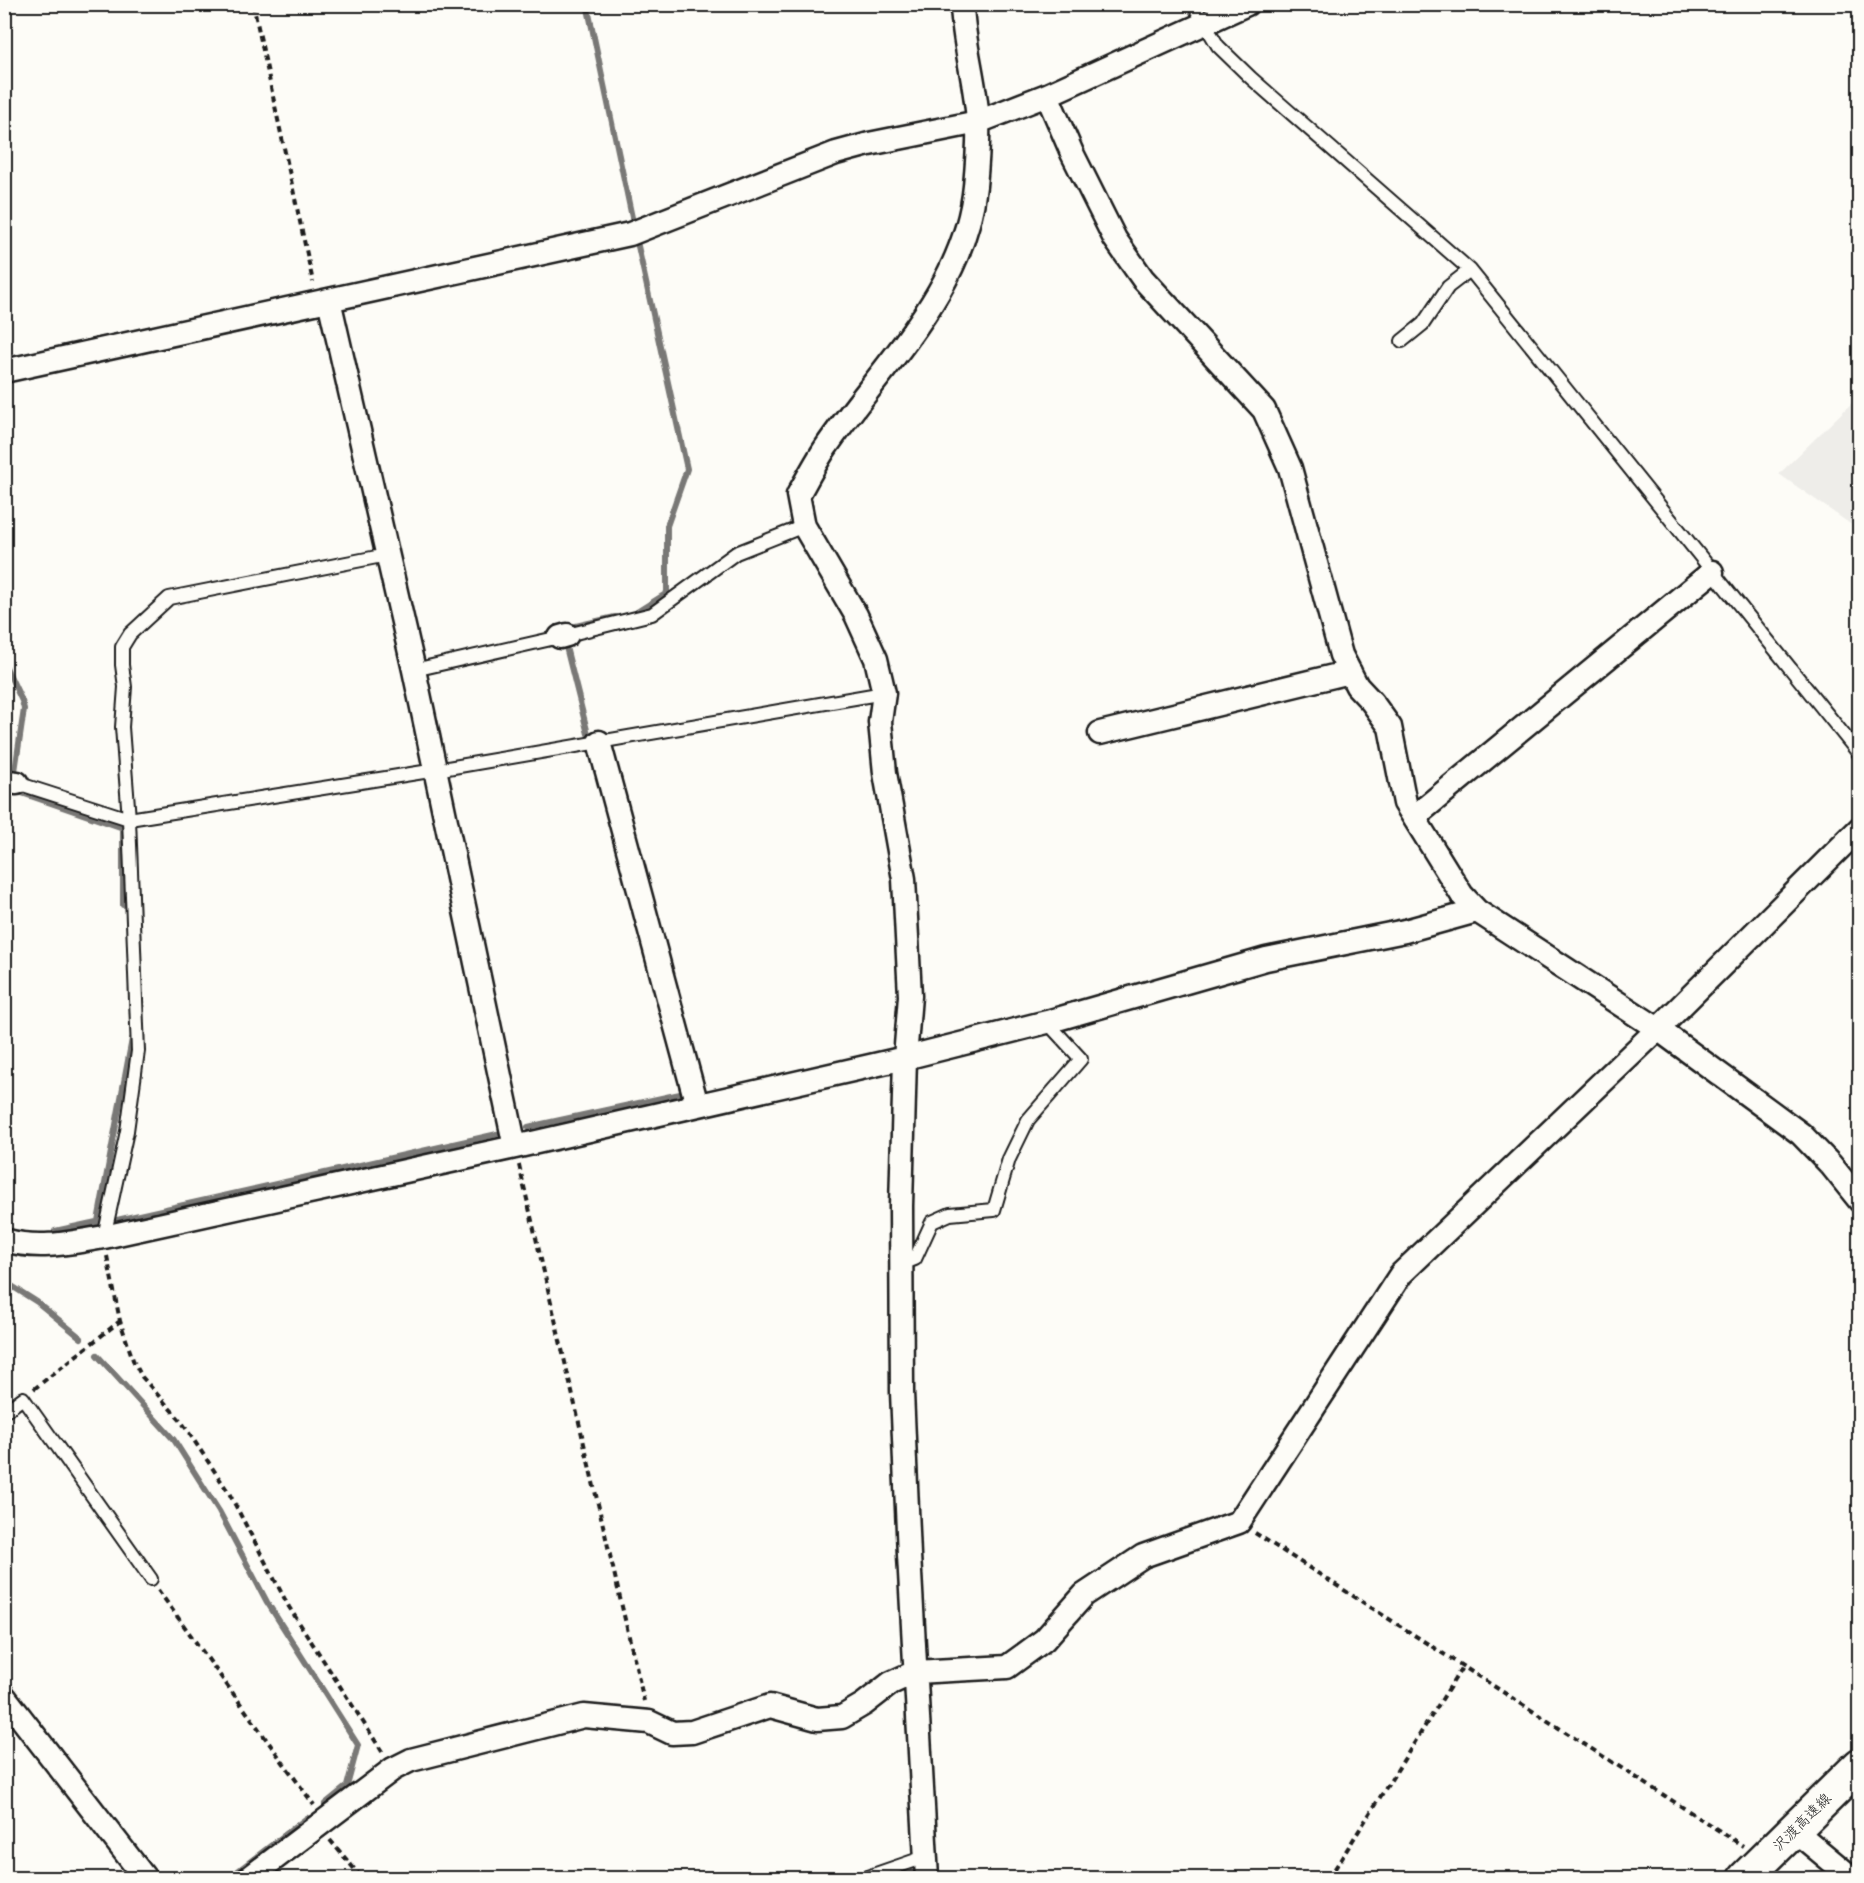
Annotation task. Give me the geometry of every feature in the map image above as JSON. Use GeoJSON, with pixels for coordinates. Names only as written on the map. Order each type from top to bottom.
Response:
{"type":"FeatureCollection","features":[{"type":"Feature","properties":{"kind":"main road","name":"沢渡高遠線"},"geometry":{"type":"LineString","coordinates":[[1755,1869],[1860,1765]]}},
{"type":"Feature","properties":{"kind":"street"},"geometry":{"type":"LineString","coordinates":[[926,1868],[902,1392],[905,1058],[910,996],[904,879],[883,753],[880,722],[884,693],[876,659],[856,615],[804,526],[798,495],[825,448],[925,314],[952,269],[969,222],[975,186],[978,122],[962,4]]}},
{"type":"Feature","properties":{"kind":"street"},"geometry":{"type":"LineString","coordinates":[[4,371],[635,232],[836,153],[868,144],[978,122],[1047,95],[1247,4]]}},
{"type":"Feature","properties":{"kind":"street"},"geometry":{"type":"LineString","coordinates":[[1047,95],[1072,153],[1115,239],[1143,279],[1264,410],[1290,468],[1341,656],[1357,686],[1390,727],[1405,803],[1462,895],[1477,911],[1658,1029],[1801,1134],[1832,1165],[1860,1201]]}},
{"type":"Feature","properties":{"kind":"street"},"geometry":{"type":"LineString","coordinates":[[323,302],[414,670],[515,1147]]}},
{"type":"Feature","properties":{"kind":"street"},"geometry":{"type":"LineString","coordinates":[[1414,817],[1712,572]]}},
{"type":"Feature","properties":{"kind":"street"},"geometry":{"type":"LineString","coordinates":[[1100,732],[1350,672]]}},
{"type":"Feature","properties":{"kind":"street"},"geometry":{"type":"LineString","coordinates":[[599,742],[697,1105]]}},
{"type":"Feature","properties":{"kind":"street"},"geometry":{"type":"LineString","coordinates":[[249,1878],[393,1769],[411,1760],[584,1716],[649,1722],[672,1733],[692,1732],[770,1706],[817,1719],[842,1717],[864,1704],[891,1683],[915,1672],[1007,1666],[1044,1640],[1084,1595],[1143,1556],[1239,1522],[1401,1274],[1658,1029],[1860,828]]}},
{"type":"Feature","properties":{"kind":"street"},"geometry":{"type":"LineString","coordinates":[[4,1240],[24,1246],[57,1245],[104,1237],[515,1147],[905,1058],[1047,1022],[1266,959],[1405,931],[1477,911]]}},
{"type":"Feature","properties":{"kind":"street"},"geometry":{"type":"LineString","coordinates":[[4,1696],[146,1878]]}},
{"type":"Feature","properties":{"kind":"street"},"geometry":{"type":"LineString","coordinates":[[1794,1830],[1852,1878]]}},
{"type":"Feature","properties":{"kind":"lane"},"geometry":{"type":"LineString","coordinates":[[1193,4],[1218,46],[1251,78],[1470,270],[1860,755]]}},
{"type":"Feature","properties":{"kind":"lane"},"geometry":{"type":"LineString","coordinates":[[1402,341],[1423,324],[1448,287],[1470,270]]}},
{"type":"Feature","properties":{"kind":"lane"},"geometry":{"type":"LineString","coordinates":[[414,670],[652,614],[736,554],[804,526]]}},
{"type":"Feature","properties":{"kind":"lane"},"geometry":{"type":"LineString","coordinates":[[104,1237],[127,1131],[138,1051],[129,819],[122,727],[125,687],[122,647],[130,634],[169,598],[387,555]]}},
{"type":"Feature","properties":{"kind":"lane"},"geometry":{"type":"LineString","coordinates":[[12,782],[129,819],[436,770],[884,693]]}},
{"type":"Feature","properties":{"kind":"lane"},"geometry":{"type":"LineString","coordinates":[[902,1264],[915,1259],[932,1222],[950,1214],[994,1210],[1009,1159],[1028,1120],[1082,1059],[1047,1022]]}},
{"type":"Feature","properties":{"kind":"lane"},"geometry":{"type":"LineString","coordinates":[[4,1412],[23,1398],[151,1579]]}},
{"type":"Feature","properties":{"kind":"lane"},"geometry":{"type":"LineString","coordinates":[[864,1878],[926,1868]]}},
{"type":"Feature","properties":{"kind":"path"},"geometry":{"type":"LineString","coordinates":[[253,4],[323,302]]}},
{"type":"Feature","properties":{"kind":"path"},"geometry":{"type":"LineString","coordinates":[[515,1147],[649,1722]]}},
{"type":"Feature","properties":{"kind":"path"},"geometry":{"type":"LineString","coordinates":[[104,1237],[120,1321],[133,1360],[142,1377],[181,1421],[229,1493],[289,1607],[393,1769]]}},
{"type":"Feature","properties":{"kind":"path"},"geometry":{"type":"LineString","coordinates":[[23,1398],[120,1321]]}},
{"type":"Feature","properties":{"kind":"path"},"geometry":{"type":"LineString","coordinates":[[1239,1522],[1463,1666],[1755,1869]]}},
{"type":"Feature","properties":{"kind":"path"},"geometry":{"type":"LineString","coordinates":[[151,1579],[362,1878]]}},
{"type":"Feature","properties":{"kind":"path"},"geometry":{"type":"LineString","coordinates":[[1329,1878],[1463,1666]]}},
{"type":"Feature","properties":{"kind":"shaded area"},"geometry":{"type":"Polygon","coordinates":[[[1859,396],[1859,530],[1779,474],[1859,396]]]}},
{"type":"Feature","properties":{"kind":"waterway"},"geometry":{"type":"LineString","coordinates":[[587,4],[634,227]]}},
{"type":"Feature","properties":{"kind":"waterway"},"geometry":{"type":"LineString","coordinates":[[636,237],[687,469],[667,526],[667,593],[637,612]]}},
{"type":"Feature","properties":{"kind":"waterway"},"geometry":{"type":"LineString","coordinates":[[567,628],[615,617]]}},
{"type":"Feature","properties":{"kind":"waterway"},"geometry":{"type":"LineString","coordinates":[[564,639],[588,734]]}},
{"type":"Feature","properties":{"kind":"waterway"},"geometry":{"type":"LineString","coordinates":[[4,663],[24,709],[14,778]]}},
{"type":"Feature","properties":{"kind":"waterway"},"geometry":{"type":"LineString","coordinates":[[16,791],[123,828],[123,905]]}},
{"type":"Feature","properties":{"kind":"waterway"},"geometry":{"type":"LineString","coordinates":[[98,1221],[132,1039]]}},
{"type":"Feature","properties":{"kind":"waterway"},"geometry":{"type":"LineString","coordinates":[[528,1127],[680,1094],[681,1087]]}},
{"type":"Feature","properties":{"kind":"waterway"},"geometry":{"type":"LineString","coordinates":[[117,1220],[506,1132]]}},
{"type":"Feature","properties":{"kind":"waterway"},"geometry":{"type":"LineString","coordinates":[[55,1231],[101,1221]]}},
{"type":"Feature","properties":{"kind":"waterway"},"geometry":{"type":"LineString","coordinates":[[4,1281],[37,1302],[81,1338]]}},
{"type":"Feature","properties":{"kind":"waterway"},"geometry":{"type":"LineString","coordinates":[[97,1355],[174,1440],[219,1511],[267,1602],[358,1745],[347,1786],[325,1804]]}},
{"type":"Feature","properties":{"kind":"waterway"},"geometry":{"type":"LineString","coordinates":[[229,1878],[307,1818]]}}]}
